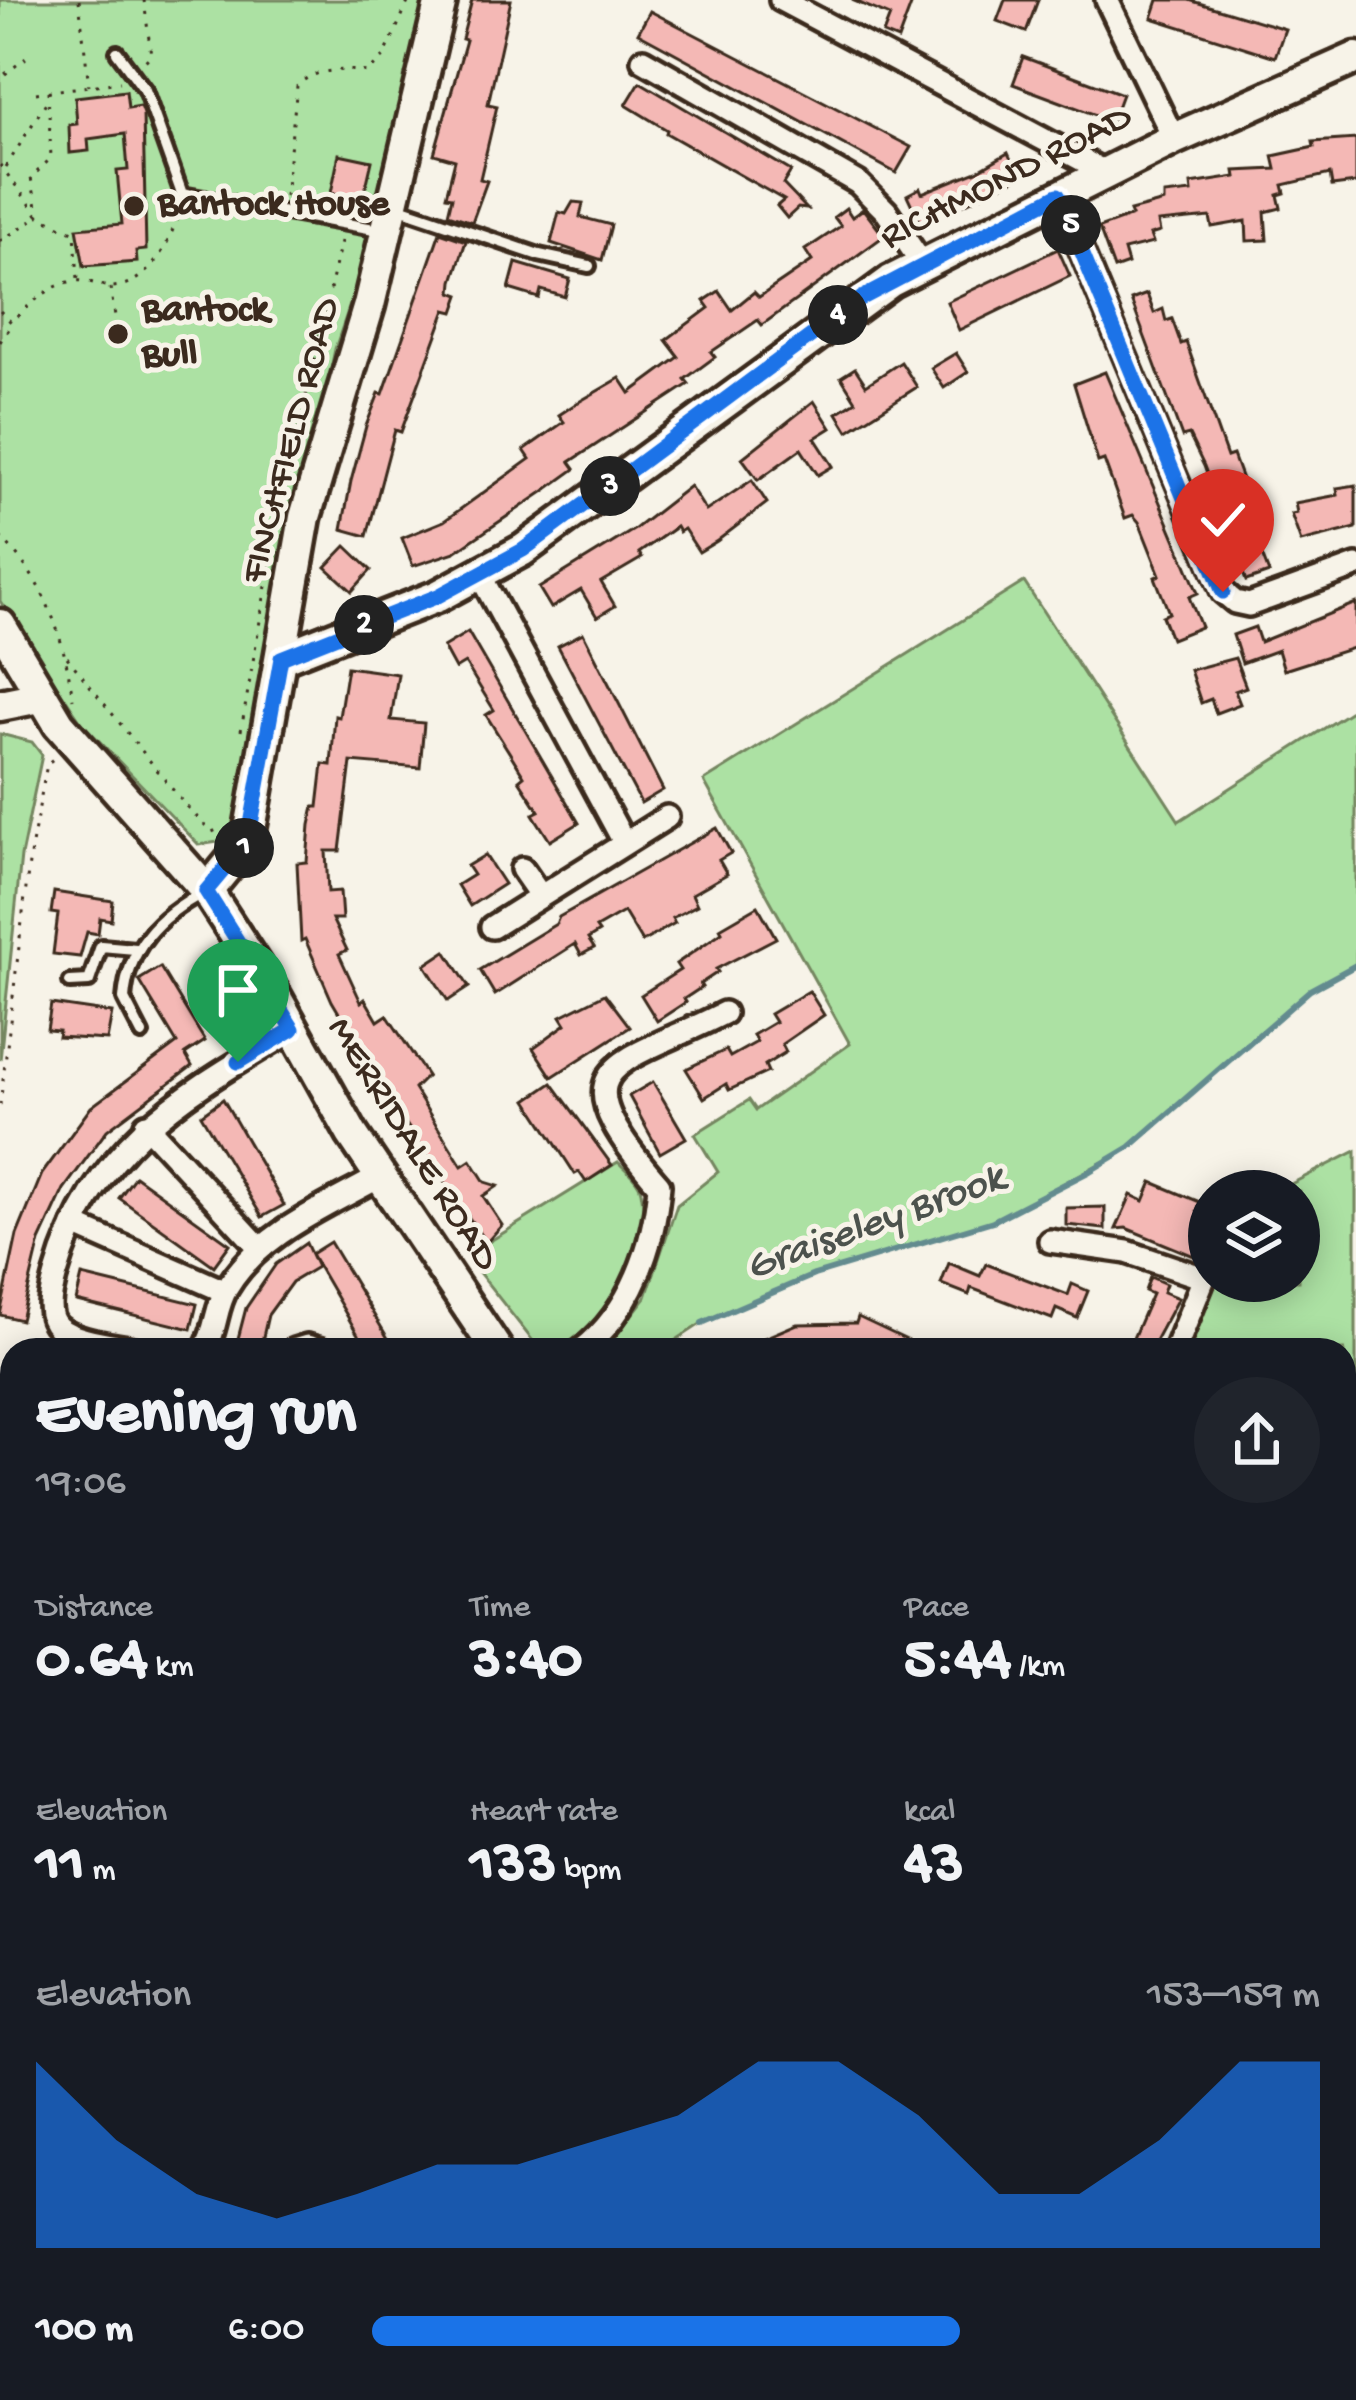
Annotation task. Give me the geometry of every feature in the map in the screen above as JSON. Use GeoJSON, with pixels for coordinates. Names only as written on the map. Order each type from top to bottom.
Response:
{"type":"FeatureCollection","features":[{"type":"Feature","properties":{"kind":"street","name":"FINCHFIELD ROAD"},"geometry":{"type":"LineString","coordinates":[[206,891],[248,841],[305,517],[391,219],[442,0]]}},
{"type":"Feature","properties":{"kind":"street"},"geometry":{"type":"LineString","coordinates":[[781,0],[1105,172]]}},
{"type":"Feature","properties":{"kind":"street"},"geometry":{"type":"LineString","coordinates":[[1107,0],[1174,139]]}},
{"type":"Feature","properties":{"kind":"street","name":"RICHMOND ROAD"},"geometry":{"type":"LineString","coordinates":[[281,658],[480,575],[556,526],[843,311],[923,265],[1174,139],[1356,58]]}},
{"type":"Feature","properties":{"kind":"street"},"geometry":{"type":"LineString","coordinates":[[643,60],[858,182],[886,211],[923,265]]}},
{"type":"Feature","properties":{"kind":"street"},"geometry":{"type":"LineString","coordinates":[[1058,195],[1223,592],[1249,605],[1329,564],[1356,566]]}},
{"type":"Feature","properties":{"kind":"street"},"geometry":{"type":"LineString","coordinates":[[480,575],[624,842]]}},
{"type":"Feature","properties":{"kind":"street","name":"MERRIDALE ROAD"},"geometry":{"type":"LineString","coordinates":[[0,625],[40,697],[74,742],[206,891],[380,1177],[489,1338]]}},
{"type":"Feature","properties":{"kind":"street"},"geometry":{"type":"LineString","coordinates":[[0,705],[40,697]]}},
{"type":"Feature","properties":{"kind":"street"},"geometry":{"type":"LineString","coordinates":[[492,927],[667,817]]}},
{"type":"Feature","properties":{"kind":"street"},"geometry":{"type":"LineString","coordinates":[[522,869],[540,895]]}},
{"type":"Feature","properties":{"kind":"street"},"geometry":{"type":"LineString","coordinates":[[592,1338],[629,1296],[659,1185],[611,1123],[606,1106],[609,1078],[616,1065],[634,1051],[724,1013]]}},
{"type":"Feature","properties":{"kind":"street"},"geometry":{"type":"LineString","coordinates":[[91,1338],[58,1327],[51,1313],[51,1293],[74,1225],[102,1174],[146,1125],[184,1094],[293,1029]]}},
{"type":"Feature","properties":{"kind":"street"},"geometry":{"type":"LineString","coordinates":[[146,1125],[259,1247]]}},
{"type":"Feature","properties":{"kind":"street"},"geometry":{"type":"LineString","coordinates":[[211,1338],[224,1291],[259,1247],[380,1177]]}},
{"type":"Feature","properties":{"kind":"street"},"geometry":{"type":"LineString","coordinates":[[74,1225],[224,1291]]}},
{"type":"Feature","properties":{"kind":"street"},"geometry":{"type":"LineString","coordinates":[[1050,1241],[1127,1252],[1204,1278],[1180,1338]]}},
{"type":"Feature","properties":{"kind":"lane"},"geometry":{"type":"LineString","coordinates":[[117,52],[145,90],[182,194],[346,222],[391,219],[589,266]]}},
{"type":"Feature","properties":{"kind":"lane"},"geometry":{"type":"LineString","coordinates":[[142,1034],[124,999],[135,949],[172,913],[206,891]]}},
{"type":"Feature","properties":{"kind":"lane"},"geometry":{"type":"LineString","coordinates":[[70,982],[88,981],[101,946],[135,949]]}},
{"type":"Feature","properties":{"kind":"path"},"geometry":{"type":"LineString","coordinates":[[79,0],[89,86]]}},
{"type":"Feature","properties":{"kind":"path"},"geometry":{"type":"LineString","coordinates":[[36,93],[127,81],[134,75],[151,55],[144,0]]}},
{"type":"Feature","properties":{"kind":"path"},"geometry":{"type":"LineString","coordinates":[[284,210],[297,86],[309,74],[368,72],[393,41],[409,0]]}},
{"type":"Feature","properties":{"kind":"path"},"geometry":{"type":"LineString","coordinates":[[5,74],[26,58]]}},
{"type":"Feature","properties":{"kind":"path"},"geometry":{"type":"LineString","coordinates":[[48,94],[2,168],[39,216],[75,233],[78,280]]}},
{"type":"Feature","properties":{"kind":"path"},"geometry":{"type":"LineString","coordinates":[[39,216],[31,178],[51,158],[48,94]]}},
{"type":"Feature","properties":{"kind":"path"},"geometry":{"type":"LineString","coordinates":[[0,342],[11,322],[32,303],[78,280],[110,287],[141,276],[158,258],[178,217],[182,194]]}},
{"type":"Feature","properties":{"kind":"path"},"geometry":{"type":"LineString","coordinates":[[0,241],[39,216]]}},
{"type":"Feature","properties":{"kind":"path"},"geometry":{"type":"LineString","coordinates":[[281,508],[346,222]]}},
{"type":"Feature","properties":{"kind":"path"},"geometry":{"type":"LineString","coordinates":[[110,287],[117,328]]}},
{"type":"Feature","properties":{"kind":"path"},"geometry":{"type":"LineString","coordinates":[[0,311],[11,322]]}},
{"type":"Feature","properties":{"kind":"path"},"geometry":{"type":"LineString","coordinates":[[240,739],[276,530]]}},
{"type":"Feature","properties":{"kind":"path"},"geometry":{"type":"LineString","coordinates":[[0,537],[41,590],[62,632],[74,742],[47,764],[30,855],[0,1105]]}},
{"type":"Feature","properties":{"kind":"path"},"geometry":{"type":"LineString","coordinates":[[67,657],[194,815],[212,832],[226,825]]}},
{"type":"Feature","properties":{"kind":"path"},"geometry":{"type":"LineString","coordinates":[[187,2400],[207,2400]]}},
{"type":"Feature","properties":{"kind":"green space"},"geometry":{"type":"Polygon","coordinates":[[[0,0],[424,0],[372,240],[335,349],[240,823],[224,841],[199,845],[82,723],[0,601],[0,0]]]}},
{"type":"Feature","properties":{"kind":"green space"},"geometry":{"type":"Polygon","coordinates":[[[1024,582],[1179,821],[1356,708],[1356,965],[1310,990],[1130,1147],[994,1221],[814,1275],[702,1323],[679,1338],[614,1338],[646,1297],[677,1205],[718,1172],[695,1134],[749,1100],[756,1110],[850,1044],[704,781],[1024,582]]]}},
{"type":"Feature","properties":{"kind":"green space"},"geometry":{"type":"Polygon","coordinates":[[[0,734],[32,742],[42,755],[21,856],[0,1060],[0,734]]]}},
{"type":"Feature","properties":{"kind":"green space"},"geometry":{"type":"Polygon","coordinates":[[[1356,1151],[1356,1338],[1192,1338],[1208,1302],[1320,1302],[1318,1170],[1356,1151]]]}},
{"type":"Feature","properties":{"kind":"green space"},"geometry":{"type":"Polygon","coordinates":[[[618,1162],[641,1191],[643,1213],[630,1265],[601,1314],[574,1338],[531,1338],[466,1256],[618,1162]]]}},
{"type":"Feature","properties":{"kind":"building"},"geometry":{"type":"Polygon","coordinates":[[[472,0],[511,0],[488,104],[497,106],[480,179],[487,181],[472,222],[448,214],[452,197],[446,196],[455,160],[434,154],[466,40],[462,39],[472,0]]]}},
{"type":"Feature","properties":{"kind":"building"},"geometry":{"type":"Polygon","coordinates":[[[852,0],[913,0],[898,40],[883,34],[890,16],[852,0]]]}},
{"type":"Feature","properties":{"kind":"building"},"geometry":{"type":"Polygon","coordinates":[[[1005,0],[1038,0],[1026,32],[997,21],[1005,0]]]}},
{"type":"Feature","properties":{"kind":"building"},"geometry":{"type":"Polygon","coordinates":[[[1158,0],[1189,0],[1285,29],[1275,57],[1152,18],[1158,0]]]}},
{"type":"Feature","properties":{"kind":"building"},"geometry":{"type":"Polygon","coordinates":[[[650,11],[911,147],[896,173],[638,33],[650,11]]]}},
{"type":"Feature","properties":{"kind":"building"},"geometry":{"type":"Polygon","coordinates":[[[1023,57],[1122,94],[1112,121],[1013,84],[1023,57]]]}},
{"type":"Feature","properties":{"kind":"building"},"geometry":{"type":"Polygon","coordinates":[[[640,82],[791,171],[783,184],[807,209],[798,208],[787,218],[777,206],[784,200],[626,105],[640,82]]]}},
{"type":"Feature","properties":{"kind":"building"},"geometry":{"type":"Polygon","coordinates":[[[126,91],[128,108],[140,106],[143,114],[146,250],[136,251],[137,262],[84,266],[77,228],[122,224],[117,171],[128,170],[125,134],[88,139],[89,151],[70,153],[69,125],[77,124],[75,97],[126,91]]]}},
{"type":"Feature","properties":{"kind":"building"},"geometry":{"type":"Polygon","coordinates":[[[1356,139],[1356,183],[1332,186],[1330,174],[1283,185],[1285,193],[1278,195],[1281,208],[1265,212],[1267,240],[1247,241],[1246,221],[1212,227],[1210,217],[1158,222],[1160,232],[1150,235],[1153,243],[1124,250],[1128,264],[1114,269],[1099,228],[1132,216],[1130,211],[1164,202],[1164,195],[1192,192],[1191,184],[1236,177],[1235,171],[1276,169],[1273,156],[1314,147],[1313,142],[1356,139]]]}},
{"type":"Feature","properties":{"kind":"building"},"geometry":{"type":"Polygon","coordinates":[[[1008,153],[1019,177],[921,225],[907,195],[977,171],[1008,153]]]}},
{"type":"Feature","properties":{"kind":"building"},"geometry":{"type":"Polygon","coordinates":[[[339,154],[372,161],[363,200],[331,193],[339,154]]]}},
{"type":"Feature","properties":{"kind":"building"},"geometry":{"type":"Polygon","coordinates":[[[573,202],[583,203],[580,217],[611,225],[602,260],[551,243],[559,212],[566,214],[573,202]]]}},
{"type":"Feature","properties":{"kind":"building"},"geometry":{"type":"Polygon","coordinates":[[[846,208],[852,217],[863,209],[884,236],[762,325],[758,320],[711,352],[715,357],[685,379],[689,384],[570,462],[575,469],[543,492],[455,552],[413,566],[402,538],[444,521],[530,459],[524,450],[564,422],[559,415],[577,403],[620,378],[630,393],[679,357],[666,340],[709,308],[704,301],[719,291],[732,310],[754,292],[759,297],[812,261],[805,250],[841,226],[834,217],[846,208]]]}},
{"type":"Feature","properties":{"kind":"building"},"geometry":{"type":"Polygon","coordinates":[[[440,232],[466,241],[453,281],[452,292],[460,295],[454,312],[446,310],[401,432],[395,430],[367,536],[342,529],[366,426],[379,393],[383,394],[440,232]]]}},
{"type":"Feature","properties":{"kind":"building"},"geometry":{"type":"Polygon","coordinates":[[[1058,249],[1070,276],[959,330],[947,302],[1058,249]]]}},
{"type":"Feature","properties":{"kind":"building"},"geometry":{"type":"Polygon","coordinates":[[[516,263],[570,279],[565,297],[541,290],[539,298],[509,289],[516,263]]]}},
{"type":"Feature","properties":{"kind":"building"},"geometry":{"type":"Polygon","coordinates":[[[1147,294],[1154,313],[1163,309],[1181,344],[1186,342],[1227,457],[1233,455],[1243,482],[1235,485],[1269,573],[1246,581],[1204,466],[1189,435],[1182,437],[1131,300],[1147,294]]]}},
{"type":"Feature","properties":{"kind":"building"},"geometry":{"type":"Polygon","coordinates":[[[956,353],[968,372],[944,388],[931,368],[956,353]]]}},
{"type":"Feature","properties":{"kind":"building"},"geometry":{"type":"Polygon","coordinates":[[[901,362],[917,387],[848,431],[837,413],[856,401],[841,377],[855,368],[866,385],[901,362]]]}},
{"type":"Feature","properties":{"kind":"building"},"geometry":{"type":"Polygon","coordinates":[[[1105,372],[1198,593],[1189,597],[1201,627],[1171,639],[1162,616],[1169,613],[1155,577],[1160,575],[1139,522],[1133,515],[1125,518],[1104,460],[1098,462],[1074,384],[1105,372]]]}},
{"type":"Feature","properties":{"kind":"building"},"geometry":{"type":"Polygon","coordinates":[[[814,401],[831,428],[815,438],[833,466],[818,475],[801,449],[758,480],[742,458],[814,401]]]}},
{"type":"Feature","properties":{"kind":"building"},"geometry":{"type":"Polygon","coordinates":[[[752,480],[767,503],[699,552],[684,529],[679,532],[676,527],[639,553],[642,558],[601,582],[615,606],[597,617],[581,590],[551,608],[539,588],[635,529],[690,486],[706,511],[752,480]]]}},
{"type":"Feature","properties":{"kind":"building"},"geometry":{"type":"Polygon","coordinates":[[[1356,485],[1356,528],[1301,542],[1291,514],[1297,513],[1295,503],[1338,495],[1337,488],[1356,485]]]}},
{"type":"Feature","properties":{"kind":"building"},"geometry":{"type":"Polygon","coordinates":[[[346,546],[371,570],[352,591],[326,567],[346,546]]]}},
{"type":"Feature","properties":{"kind":"building"},"geometry":{"type":"Polygon","coordinates":[[[1356,603],[1356,647],[1284,670],[1278,650],[1242,663],[1233,635],[1255,627],[1260,642],[1356,603]]]}},
{"type":"Feature","properties":{"kind":"building"},"geometry":{"type":"Polygon","coordinates":[[[468,632],[579,823],[550,841],[533,814],[539,811],[519,780],[524,776],[486,715],[494,710],[465,663],[455,669],[443,647],[468,632]]]}},
{"type":"Feature","properties":{"kind":"building"},"geometry":{"type":"Polygon","coordinates":[[[583,633],[663,790],[641,803],[558,646],[583,633]]]}},
{"type":"Feature","properties":{"kind":"building"},"geometry":{"type":"Polygon","coordinates":[[[1235,658],[1246,687],[1235,691],[1240,704],[1216,713],[1211,699],[1201,703],[1190,670],[1235,658]]]}},
{"type":"Feature","properties":{"kind":"building"},"geometry":{"type":"Polygon","coordinates":[[[347,667],[398,674],[391,720],[424,723],[420,768],[351,762],[340,851],[326,851],[328,892],[340,891],[342,919],[332,919],[347,950],[339,954],[361,1002],[365,999],[378,1021],[387,1015],[427,1076],[414,1089],[462,1166],[471,1160],[485,1182],[498,1186],[483,1196],[502,1225],[486,1243],[394,1106],[332,1001],[305,939],[301,941],[297,863],[307,862],[310,825],[314,807],[318,807],[323,764],[331,765],[335,716],[339,717],[347,667]]]}},
{"type":"Feature","properties":{"kind":"building"},"geometry":{"type":"Polygon","coordinates":[[[717,828],[731,853],[719,860],[727,874],[692,894],[697,905],[672,918],[675,923],[642,942],[624,912],[596,928],[599,932],[588,939],[594,948],[581,955],[575,944],[495,995],[480,970],[556,924],[559,917],[717,828]]]}},
{"type":"Feature","properties":{"kind":"building"},"geometry":{"type":"Polygon","coordinates":[[[485,855],[504,884],[470,906],[457,885],[473,875],[467,866],[485,855]]]}},
{"type":"Feature","properties":{"kind":"building"},"geometry":{"type":"Polygon","coordinates":[[[54,892],[113,901],[111,920],[100,918],[98,934],[87,932],[80,957],[53,954],[58,914],[51,913],[54,892]]]}},
{"type":"Feature","properties":{"kind":"building"},"geometry":{"type":"Polygon","coordinates":[[[758,906],[776,938],[716,969],[686,1002],[657,1021],[641,995],[680,970],[676,964],[722,932],[720,928],[758,906]]]}},
{"type":"Feature","properties":{"kind":"building"},"geometry":{"type":"Polygon","coordinates":[[[446,951],[469,987],[448,1001],[425,965],[446,951]]]}},
{"type":"Feature","properties":{"kind":"building"},"geometry":{"type":"Polygon","coordinates":[[[160,967],[205,1041],[185,1054],[192,1066],[107,1130],[64,1189],[40,1241],[21,1320],[0,1315],[17,1235],[42,1174],[91,1107],[177,1043],[139,980],[160,967]]]}},
{"type":"Feature","properties":{"kind":"building"},"geometry":{"type":"Polygon","coordinates":[[[809,991],[824,1015],[782,1044],[786,1052],[765,1065],[768,1072],[729,1090],[726,1084],[704,1098],[686,1069],[726,1050],[730,1057],[757,1042],[753,1035],[775,1022],[770,1014],[809,991]]]}},
{"type":"Feature","properties":{"kind":"building"},"geometry":{"type":"Polygon","coordinates":[[[605,994],[630,1027],[552,1077],[533,1048],[566,1024],[561,1016],[605,994]]]}},
{"type":"Feature","properties":{"kind":"building"},"geometry":{"type":"Polygon","coordinates":[[[51,1004],[112,1013],[107,1040],[58,1037],[59,1031],[47,1030],[51,1004]]]}},
{"type":"Feature","properties":{"kind":"building"},"geometry":{"type":"Polygon","coordinates":[[[653,1082],[686,1138],[660,1153],[629,1096],[653,1082]]]}},
{"type":"Feature","properties":{"kind":"building"},"geometry":{"type":"Polygon","coordinates":[[[552,1083],[612,1165],[586,1182],[579,1172],[575,1174],[527,1100],[552,1083]]]}},
{"type":"Feature","properties":{"kind":"building"},"geometry":{"type":"Polygon","coordinates":[[[223,1099],[284,1205],[262,1217],[201,1115],[223,1099]]]}},
{"type":"Feature","properties":{"kind":"building"},"geometry":{"type":"Polygon","coordinates":[[[135,1176],[230,1244],[214,1266],[119,1198],[135,1176]]]}},
{"type":"Feature","properties":{"kind":"building"},"geometry":{"type":"Polygon","coordinates":[[[1152,1182],[1188,1197],[1188,1254],[1126,1228],[1116,1229],[1131,1195],[1144,1201],[1152,1182]]]}},
{"type":"Feature","properties":{"kind":"building"},"geometry":{"type":"Polygon","coordinates":[[[1105,1207],[1105,1229],[1066,1225],[1066,1208],[1105,1207]]]}},
{"type":"Feature","properties":{"kind":"building"},"geometry":{"type":"Polygon","coordinates":[[[330,1242],[388,1338],[360,1338],[311,1254],[330,1242]]]}},
{"type":"Feature","properties":{"kind":"building"},"geometry":{"type":"Polygon","coordinates":[[[306,1243],[317,1267],[292,1282],[268,1315],[263,1338],[238,1338],[246,1308],[276,1264],[306,1243]]]}},
{"type":"Feature","properties":{"kind":"building"},"geometry":{"type":"Polygon","coordinates":[[[949,1263],[980,1276],[986,1264],[1068,1295],[1072,1284],[1088,1291],[1077,1318],[1056,1309],[1052,1319],[971,1288],[969,1295],[941,1284],[949,1263]]]}},
{"type":"Feature","properties":{"kind":"building"},"geometry":{"type":"Polygon","coordinates":[[[82,1276],[197,1304],[191,1329],[76,1301],[82,1276]]]}},
{"type":"Feature","properties":{"kind":"building"},"geometry":{"type":"Polygon","coordinates":[[[1150,1277],[1166,1284],[1163,1292],[1178,1298],[1156,1338],[1133,1338],[1152,1294],[1145,1291],[1150,1277]]]}},
{"type":"Feature","properties":{"kind":"building"},"geometry":{"type":"Polygon","coordinates":[[[858,1317],[903,1338],[764,1338],[797,1324],[856,1323],[858,1317]]]}},
{"type":"Feature","properties":{"kind":"waterway","name":"Graiseley Brook"},"geometry":{"type":"LineString","coordinates":[[702,1323],[814,1275],[993,1221],[1090,1171],[1130,1147],[1310,990],[1356,965]]}},
{"type":"Feature","properties":{"kind":"place","name":"Bantock House"},"geometry":{"type":"Point","coordinates":[134,206]}},
{"type":"Feature","properties":{"kind":"place","name":"Bantock Bull"},"geometry":{"type":"Point","coordinates":[118,334]}},
{"type":"Feature","properties":{"kind":"route"},"geometry":{"type":"LineString","coordinates":[[238,1062],[293,1029],[206,891],[248,841],[281,658],[438,596],[523,550],[862,298],[1058,195],[1223,592]]}}]}
